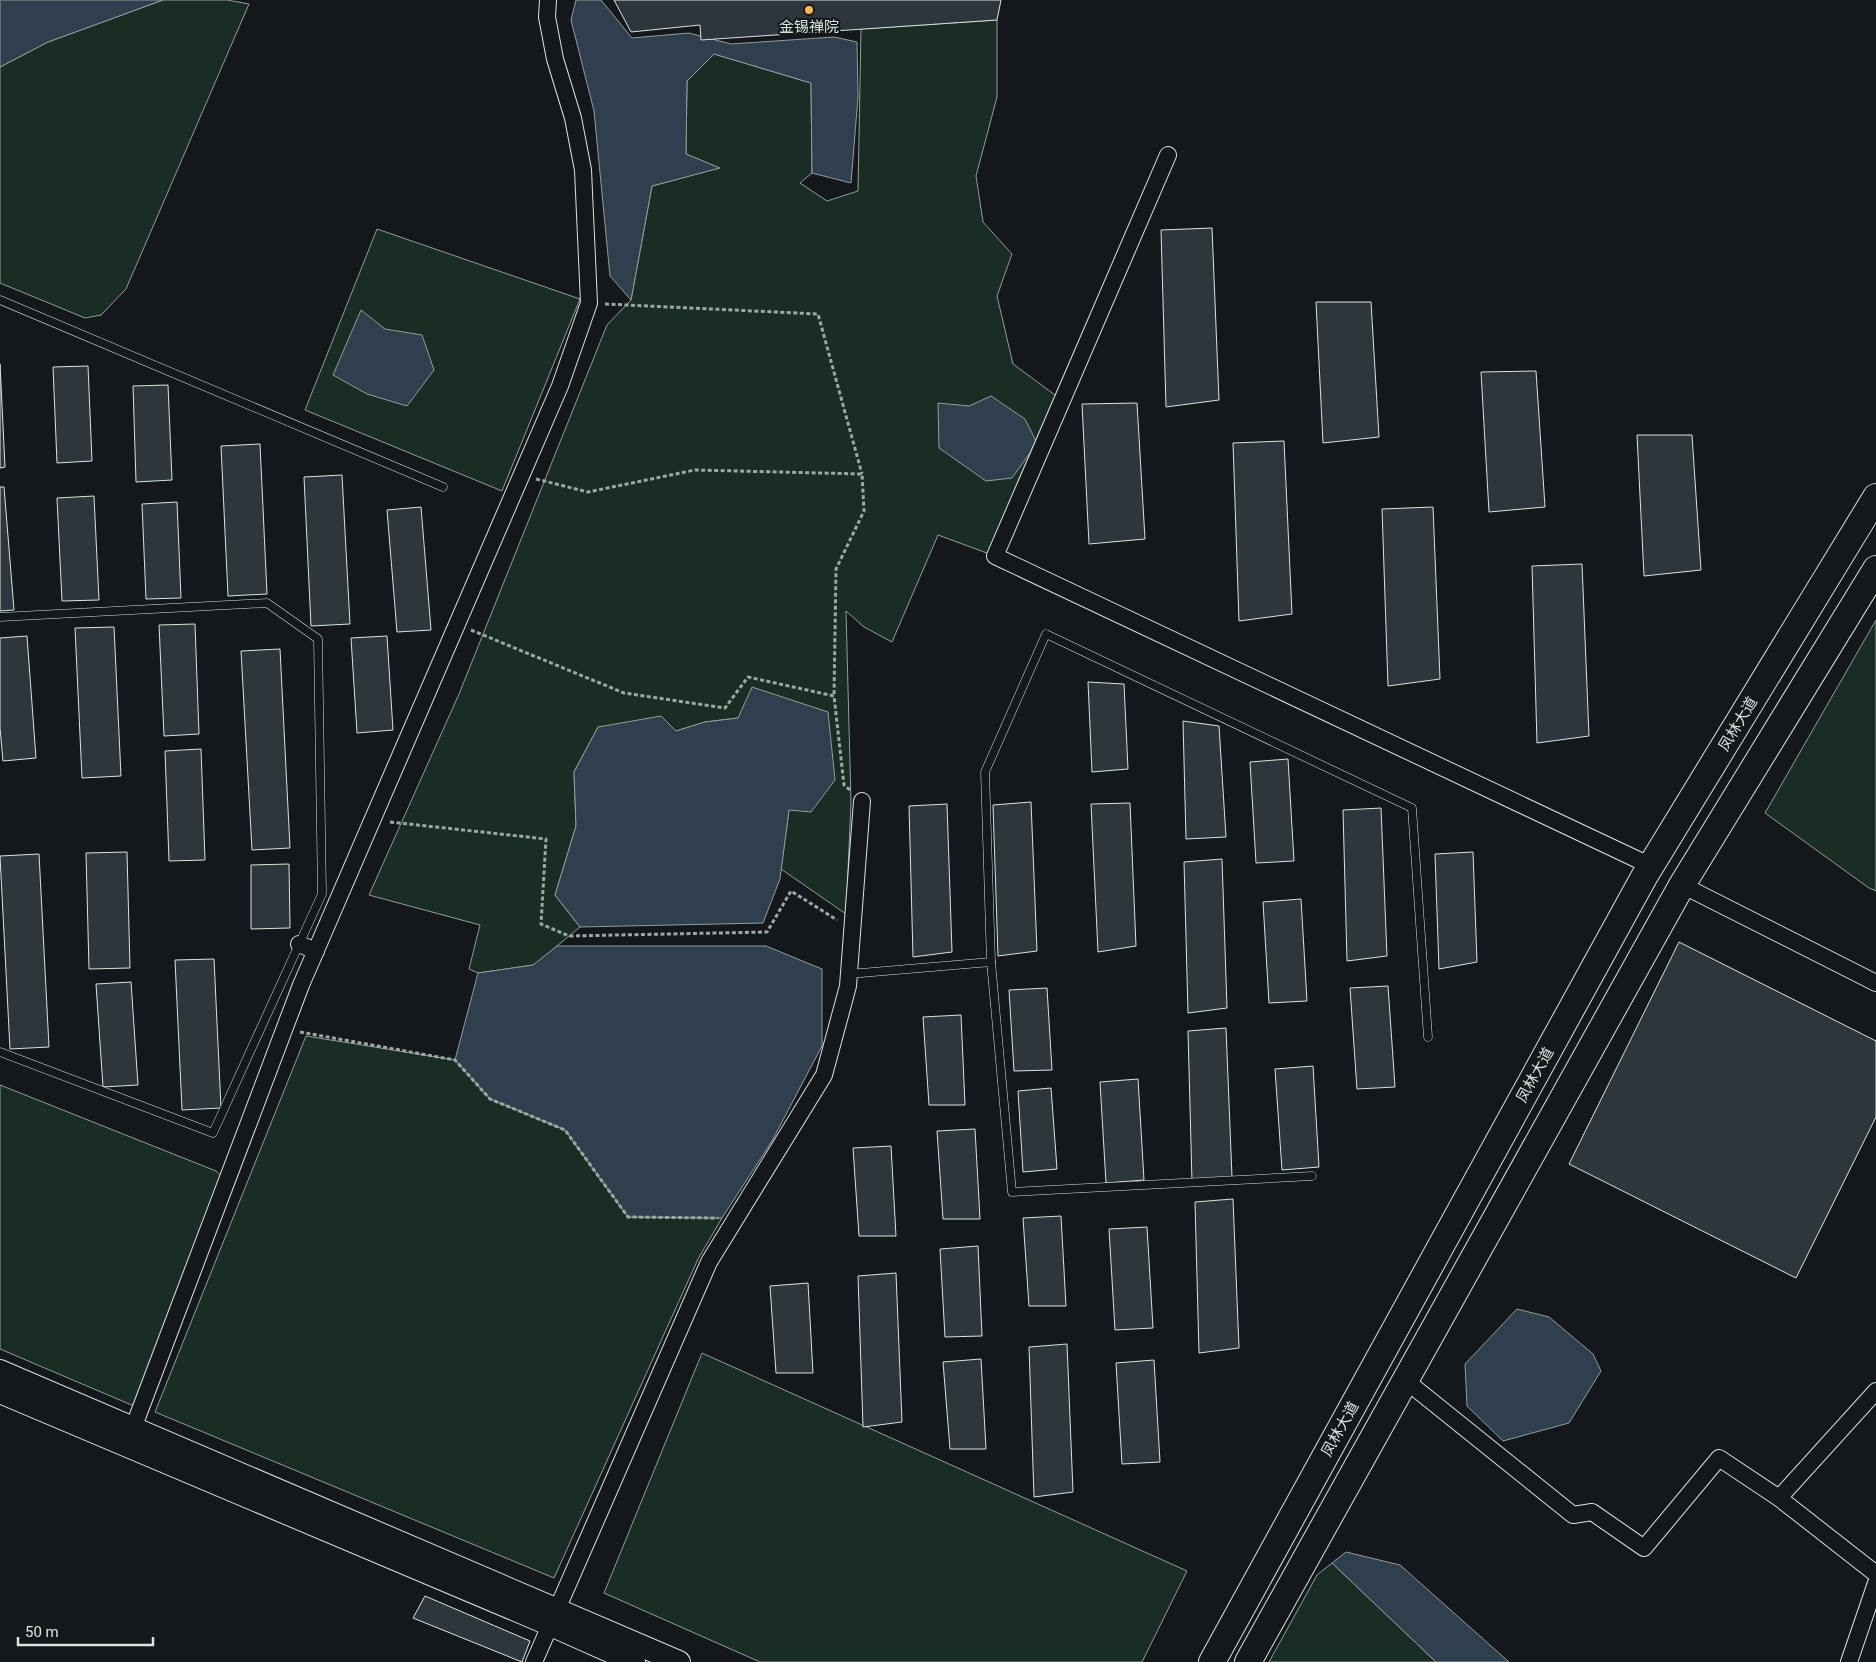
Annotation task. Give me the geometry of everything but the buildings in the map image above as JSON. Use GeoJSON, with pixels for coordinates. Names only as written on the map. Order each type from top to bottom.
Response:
{"type":"FeatureCollection","features":[{"type":"Feature","properties":{"kind":"main road","name":"凤林大道"},"geometry":{"type":"LineString","coordinates":[[1212,1662],[1651,866],[1876,497]]}},
{"type":"Feature","properties":{"kind":"main road"},"geometry":{"type":"LineString","coordinates":[[1248,1662],[1682,885],[1876,569]]}},
{"type":"Feature","properties":{"kind":"main road"},"geometry":{"type":"LineString","coordinates":[[0,1371],[130,1437]]}},
{"type":"Feature","properties":{"kind":"main road"},"geometry":{"type":"LineString","coordinates":[[0,1392],[130,1437],[554,1617],[680,1662]]}},
{"type":"Feature","properties":{"kind":"main road"},"geometry":{"type":"LineString","coordinates":[[554,1617],[634,1662]]}},
{"type":"Feature","properties":{"kind":"street"},"geometry":{"type":"LineString","coordinates":[[130,1437],[284,1030],[316,951],[560,386],[589,303],[582,170],[573,118],[555,59],[547,17],[548,0]]}},
{"type":"Feature","properties":{"kind":"street"},"geometry":{"type":"LineString","coordinates":[[1168,155],[995,556],[1651,866]]}},
{"type":"Feature","properties":{"kind":"street"},"geometry":{"type":"LineString","coordinates":[[534,1662],[709,1262],[824,1075],[848,986],[862,801]]}},
{"type":"Feature","properties":{"kind":"street"},"geometry":{"type":"LineString","coordinates":[[1682,885],[1876,983]]}},
{"type":"Feature","properties":{"kind":"street"},"geometry":{"type":"LineString","coordinates":[[299,944],[316,951]]}},
{"type":"Feature","properties":{"kind":"street"},"geometry":{"type":"LineString","coordinates":[[1405,1380],[1574,1516],[1592,1512],[1644,1548],[1719,1458],[1780,1498],[1876,1574]]}},
{"type":"Feature","properties":{"kind":"street"},"geometry":{"type":"LineString","coordinates":[[1780,1498],[1876,1390]]}},
{"type":"Feature","properties":{"kind":"street"},"geometry":{"type":"LineString","coordinates":[[1849,1662],[1876,1583]]}},
{"type":"Feature","properties":{"kind":"lane"},"geometry":{"type":"LineString","coordinates":[[0,300],[443,488]]}},
{"type":"Feature","properties":{"kind":"lane"},"geometry":{"type":"LineString","coordinates":[[0,617],[267,603],[318,639],[322,894],[213,1133],[0,1052]]}},
{"type":"Feature","properties":{"kind":"lane"},"geometry":{"type":"LineString","coordinates":[[1312,1176],[1012,1192],[991,962],[985,772],[1046,634],[1412,808],[1428,1037]]}},
{"type":"Feature","properties":{"kind":"lane"},"geometry":{"type":"LineString","coordinates":[[849,974],[991,962]]}},
{"type":"Feature","properties":{"kind":"path"},"geometry":{"type":"LineString","coordinates":[[589,303],[818,314],[862,474],[864,511],[836,569],[834,696],[844,785],[862,801]]}},
{"type":"Feature","properties":{"kind":"path"},"geometry":{"type":"LineString","coordinates":[[521,476],[588,492],[695,470],[862,474]]}},
{"type":"Feature","properties":{"kind":"path"},"geometry":{"type":"LineString","coordinates":[[458,624],[624,693],[725,708],[748,677],[834,696]]}},
{"type":"Feature","properties":{"kind":"path"},"geometry":{"type":"LineString","coordinates":[[373,820],[546,839],[541,924],[569,936],[767,932],[791,891],[852,930]]}},
{"type":"Feature","properties":{"kind":"path"},"geometry":{"type":"LineString","coordinates":[[284,1030],[455,1060],[490,1099],[565,1130],[628,1217],[736,1218]]}},
{"type":"Feature","properties":{"kind":"green space"},"geometry":{"type":"Polygon","coordinates":[[[163,0],[227,0],[249,4],[126,289],[101,315],[85,318],[0,283],[0,67],[48,42],[163,0]]]}},
{"type":"Feature","properties":{"kind":"green space"},"geometry":{"type":"Polygon","coordinates":[[[997,20],[997,97],[976,176],[983,222],[1012,254],[997,296],[1013,364],[1059,398],[995,556],[938,535],[892,642],[864,627],[846,611],[851,803],[846,914],[781,869],[789,810],[738,718],[705,722],[676,731],[598,727],[574,772],[576,826],[555,895],[580,927],[534,965],[478,973],[469,969],[480,925],[369,895],[459,694],[607,325],[631,300],[652,186],[719,168],[686,154],[687,81],[714,54],[811,83],[812,173],[800,183],[827,201],[858,191],[861,29],[997,20]]]}},
{"type":"Feature","properties":{"kind":"green space"},"geometry":{"type":"Polygon","coordinates":[[[377,229],[580,299],[502,491],[305,410],[377,229]]]}},
{"type":"Feature","properties":{"kind":"green space"},"geometry":{"type":"Polygon","coordinates":[[[1876,620],[1876,891],[1869,888],[1765,813],[1876,620]]]}},
{"type":"Feature","properties":{"kind":"green space"},"geometry":{"type":"Polygon","coordinates":[[[306,1036],[455,1060],[490,1099],[565,1130],[628,1217],[722,1218],[698,1259],[554,1578],[155,1412],[306,1036]]]}},
{"type":"Feature","properties":{"kind":"green space"},"geometry":{"type":"Polygon","coordinates":[[[0,1085],[216,1171],[227,1181],[141,1409],[0,1349],[0,1085]]]}},
{"type":"Feature","properties":{"kind":"green space"},"geometry":{"type":"Polygon","coordinates":[[[702,1353],[1187,1571],[1142,1662],[760,1662],[604,1593],[702,1353]]]}},
{"type":"Feature","properties":{"kind":"green space"},"geometry":{"type":"Polygon","coordinates":[[[1332,1563],[1436,1662],[1269,1662],[1317,1575],[1332,1563]]]}},
{"type":"Feature","properties":{"kind":"water"},"geometry":{"type":"Polygon","coordinates":[[[0,0],[163,0],[48,42],[0,67],[0,0]]]}},
{"type":"Feature","properties":{"kind":"water"},"geometry":{"type":"Polygon","coordinates":[[[576,0],[601,0],[632,38],[689,33],[731,44],[834,37],[857,42],[858,97],[851,183],[812,173],[811,83],[714,54],[687,81],[686,154],[720,168],[652,186],[631,300],[610,276],[594,111],[571,20],[576,0]]]}},
{"type":"Feature","properties":{"kind":"water"},"geometry":{"type":"Polygon","coordinates":[[[361,310],[385,329],[422,335],[434,370],[407,406],[367,394],[333,375],[361,310]]]}},
{"type":"Feature","properties":{"kind":"water"},"geometry":{"type":"Polygon","coordinates":[[[991,396],[1025,419],[1037,443],[1012,478],[986,481],[939,448],[938,403],[969,406],[991,396]]]}},
{"type":"Feature","properties":{"kind":"water"},"geometry":{"type":"Polygon","coordinates":[[[752,687],[828,712],[835,780],[811,812],[789,810],[780,879],[763,923],[580,927],[555,895],[576,826],[574,772],[598,727],[661,716],[676,731],[705,722],[738,718],[752,687]]]}},
{"type":"Feature","properties":{"kind":"water"},"geometry":{"type":"Polygon","coordinates":[[[557,946],[766,946],[822,969],[822,1046],[772,1141],[722,1218],[628,1217],[565,1130],[490,1099],[455,1060],[478,973],[533,965],[557,946]]]}},
{"type":"Feature","properties":{"kind":"water"},"geometry":{"type":"Polygon","coordinates":[[[1517,1309],[1549,1317],[1593,1354],[1601,1371],[1569,1423],[1503,1441],[1467,1406],[1465,1364],[1517,1309]]]}},
{"type":"Feature","properties":{"kind":"water"},"geometry":{"type":"Polygon","coordinates":[[[1346,1552],[1400,1565],[1509,1662],[1436,1662],[1332,1563],[1346,1552]]]}},
{"type":"Feature","properties":{"kind":"place","name":"金锡禅院"},"geometry":{"type":"Point","coordinates":[809,10]}}]}
